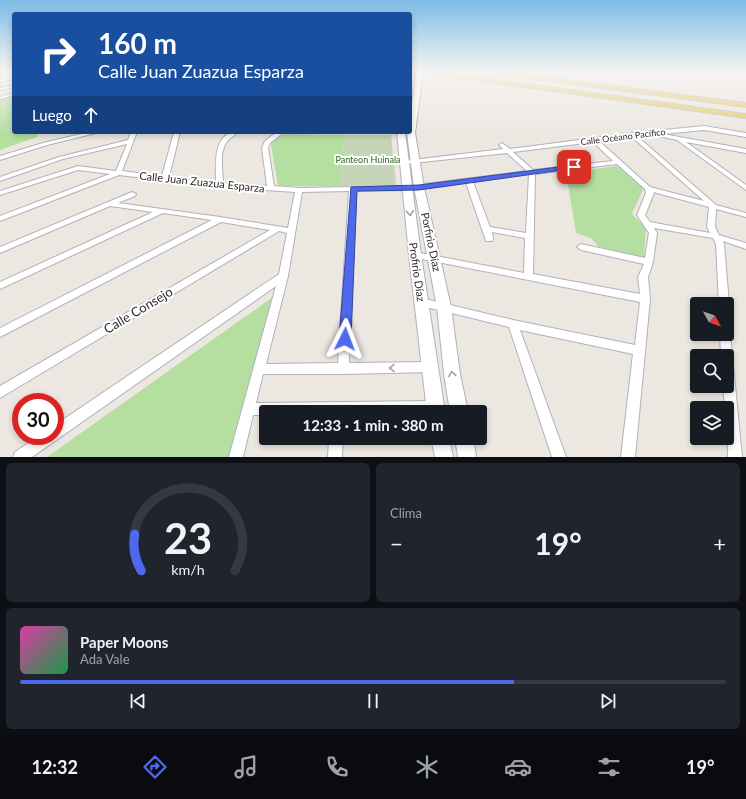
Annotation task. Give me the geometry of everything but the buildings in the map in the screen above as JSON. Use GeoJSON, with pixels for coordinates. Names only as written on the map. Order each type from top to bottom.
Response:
{"type":"FeatureCollection","features":[{"type":"Feature","properties":{"kind":"main road"},"geometry":{"type":"LineString","coordinates":[[596,93],[746,114]]}},
{"type":"Feature","properties":{"kind":"main road"},"geometry":{"type":"LineString","coordinates":[[649,93],[746,106]]}},
{"type":"Feature","properties":{"kind":"street"},"geometry":{"type":"LineString","coordinates":[[412,126],[417,93]]}},
{"type":"Feature","properties":{"kind":"street"},"geometry":{"type":"LineString","coordinates":[[0,98],[12,95]]}},
{"type":"Feature","properties":{"kind":"street","name":"Calle Océano Pacífico"},"geometry":{"type":"LineString","coordinates":[[410,162],[505,148],[704,128],[746,135]]}},
{"type":"Feature","properties":{"kind":"street"},"geometry":{"type":"LineString","coordinates":[[0,158],[45,144],[88,134]]}},
{"type":"Feature","properties":{"kind":"street"},"geometry":{"type":"LineString","coordinates":[[0,219],[118,173],[133,134]]}},
{"type":"Feature","properties":{"kind":"street"},"geometry":{"type":"LineString","coordinates":[[165,179],[178,134]]}},
{"type":"Feature","properties":{"kind":"street"},"geometry":{"type":"LineString","coordinates":[[220,185],[219,148],[224,139],[231,134]]}},
{"type":"Feature","properties":{"kind":"street"},"geometry":{"type":"LineString","coordinates":[[271,189],[265,148],[267,142],[278,134]]}},
{"type":"Feature","properties":{"kind":"street","name":"Profirio Díaz"},"geometry":{"type":"LineString","coordinates":[[402,134],[410,162],[414,188],[415,255],[431,367],[435,405]]}},
{"type":"Feature","properties":{"kind":"street"},"geometry":{"type":"LineString","coordinates":[[410,162],[411,134]]}},
{"type":"Feature","properties":{"kind":"street"},"geometry":{"type":"LineString","coordinates":[[652,134],[746,150]]}},
{"type":"Feature","properties":{"kind":"street"},"geometry":{"type":"LineString","coordinates":[[633,135],[713,205]]}},
{"type":"Feature","properties":{"kind":"street"},"geometry":{"type":"LineString","coordinates":[[678,138],[746,188]]}},
{"type":"Feature","properties":{"kind":"street"},"geometry":{"type":"LineString","coordinates":[[594,140],[648,188],[746,215]]}},
{"type":"Feature","properties":{"kind":"street"},"geometry":{"type":"LineString","coordinates":[[0,179],[60,158],[130,141]]}},
{"type":"Feature","properties":{"kind":"street"},"geometry":{"type":"LineString","coordinates":[[505,148],[532,172],[528,276]]}},
{"type":"Feature","properties":{"kind":"street"},"geometry":{"type":"LineString","coordinates":[[737,149],[746,154]]}},
{"type":"Feature","properties":{"kind":"street","name":"Calle Juan Zuazua Esparza"},"geometry":{"type":"LineString","coordinates":[[0,193],[78,168],[220,185],[299,190],[414,188],[618,162]]}},
{"type":"Feature","properties":{"kind":"street"},"geometry":{"type":"LineString","coordinates":[[469,181],[487,229],[489,239]]}},
{"type":"Feature","properties":{"kind":"street","name":"Porfirio Díaz"},"geometry":{"type":"LineString","coordinates":[[414,188],[434,258],[444,307],[452,374],[458,405]]}},
{"type":"Feature","properties":{"kind":"street"},"geometry":{"type":"LineString","coordinates":[[628,457],[645,299],[643,278],[649,262],[653,233],[641,215],[650,193],[648,188]]}},
{"type":"Feature","properties":{"kind":"street"},"geometry":{"type":"LineString","coordinates":[[343,369],[353,189]]}},
{"type":"Feature","properties":{"kind":"street"},"geometry":{"type":"LineString","coordinates":[[236,457],[250,409],[258,369],[283,276],[299,190]]}},
{"type":"Feature","properties":{"kind":"street"},"geometry":{"type":"LineString","coordinates":[[0,250],[132,194]]}},
{"type":"Feature","properties":{"kind":"street"},"geometry":{"type":"LineString","coordinates":[[111,204],[220,219],[292,231]]}},
{"type":"Feature","properties":{"kind":"street"},"geometry":{"type":"LineString","coordinates":[[713,205],[710,227],[720,244],[724,297]]}},
{"type":"Feature","properties":{"kind":"street"},"geometry":{"type":"LineString","coordinates":[[0,286],[163,211]]}},
{"type":"Feature","properties":{"kind":"street"},"geometry":{"type":"LineString","coordinates":[[0,333],[220,219]]}},
{"type":"Feature","properties":{"kind":"street"},"geometry":{"type":"LineString","coordinates":[[647,224],[715,236],[746,246]]}},
{"type":"Feature","properties":{"kind":"street","name":"Calle Consejo"},"geometry":{"type":"LineString","coordinates":[[0,392],[277,229]]}},
{"type":"Feature","properties":{"kind":"street"},"geometry":{"type":"LineString","coordinates":[[487,229],[530,236]]}},
{"type":"Feature","properties":{"kind":"street"},"geometry":{"type":"LineString","coordinates":[[581,246],[649,262]]}},
{"type":"Feature","properties":{"kind":"street"},"geometry":{"type":"LineString","coordinates":[[415,255],[645,299]]}},
{"type":"Feature","properties":{"kind":"street"},"geometry":{"type":"LineString","coordinates":[[64,427],[283,276]]}},
{"type":"Feature","properties":{"kind":"street"},"geometry":{"type":"LineString","coordinates":[[421,302],[513,324],[640,351]]}},
{"type":"Feature","properties":{"kind":"street"},"geometry":{"type":"LineString","coordinates":[[513,324],[559,457]]}},
{"type":"Feature","properties":{"kind":"street"},"geometry":{"type":"LineString","coordinates":[[258,369],[431,367]]}},
{"type":"Feature","properties":{"kind":"street"},"geometry":{"type":"LineString","coordinates":[[730,393],[735,457]]}},
{"type":"Feature","properties":{"kind":"street"},"geometry":{"type":"LineString","coordinates":[[250,409],[259,409]]}},
{"type":"Feature","properties":{"kind":"street"},"geometry":{"type":"LineString","coordinates":[[20,457],[37,445]]}},
{"type":"Feature","properties":{"kind":"street"},"geometry":{"type":"LineString","coordinates":[[335,457],[336,445]]}},
{"type":"Feature","properties":{"kind":"street"},"geometry":{"type":"LineString","coordinates":[[441,445],[444,457]]}},
{"type":"Feature","properties":{"kind":"street"},"geometry":{"type":"LineString","coordinates":[[465,445],[467,457]]}},
{"type":"Feature","properties":{"kind":"green space"},"geometry":{"type":"Polygon","coordinates":[[[12,95],[12,134],[38,134],[37,137],[0,150],[0,98],[12,95]]]}},
{"type":"Feature","properties":{"kind":"green space"},"geometry":{"type":"Polygon","coordinates":[[[285,134],[345,135],[340,186],[278,186],[271,144],[273,140],[285,134]]]}},
{"type":"Feature","properties":{"kind":"green space","name":"Panteon Huinala"},"geometry":{"type":"Polygon","coordinates":[[[345,135],[391,135],[396,185],[340,186],[345,135]]]}},
{"type":"Feature","properties":{"kind":"green space"},"geometry":{"type":"Polygon","coordinates":[[[617,166],[644,187],[632,214],[646,228],[644,257],[599,247],[591,238],[576,233],[566,173],[617,166]]]}},
{"type":"Feature","properties":{"kind":"green space"},"geometry":{"type":"Polygon","coordinates":[[[273,297],[231,457],[47,457],[273,297]]]}},
{"type":"Feature","properties":{"kind":"route"},"geometry":{"type":"LineString","coordinates":[[345,339],[353,189],[419,187],[574,167]]}}]}
